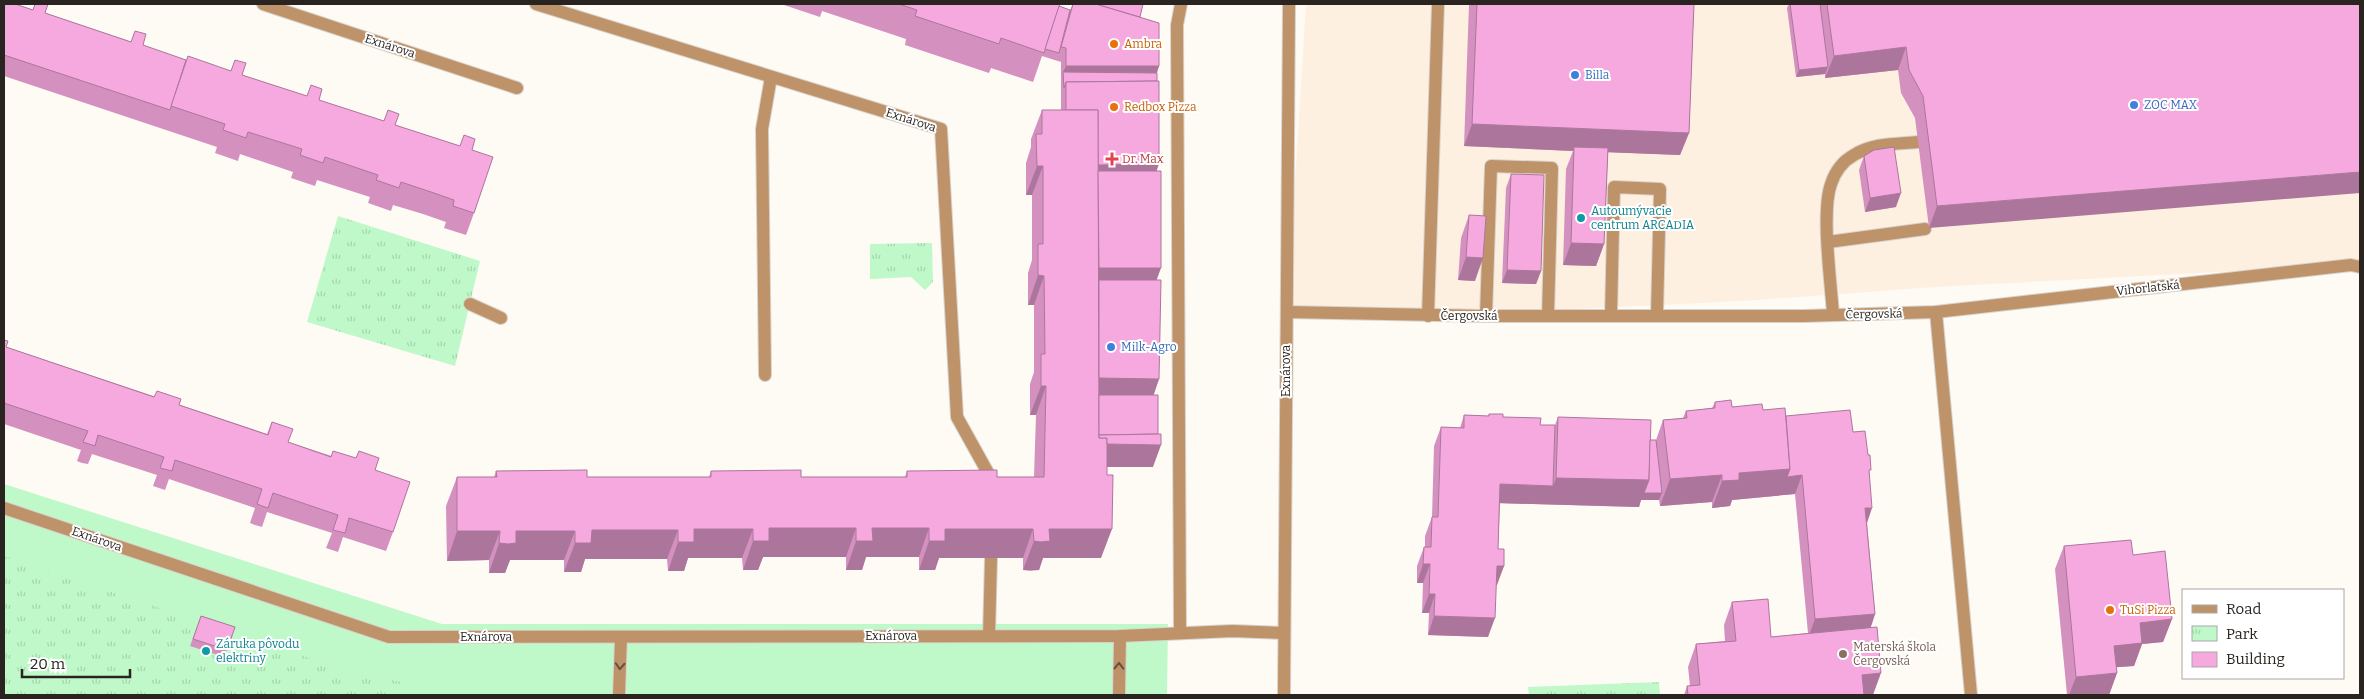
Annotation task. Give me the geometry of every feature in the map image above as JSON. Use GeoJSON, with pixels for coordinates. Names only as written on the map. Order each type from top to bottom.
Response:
{"type":"FeatureCollection","features":[{"type":"Feature","properties":{"kind":"street","name":"Exnárova"},"geometry":{"type":"LineString","coordinates":[[263,4],[517,88]]}},
{"type":"Feature","properties":{"kind":"street","name":"Exnárova"},"geometry":{"type":"LineString","coordinates":[[536,4],[941,129],[957,418],[992,480],[991,497]]}},
{"type":"Feature","properties":{"kind":"street"},"geometry":{"type":"LineString","coordinates":[[1180,633],[1177,25],[1181,4]]}},
{"type":"Feature","properties":{"kind":"street","name":"Exnárova"},"geometry":{"type":"LineString","coordinates":[[4,508],[389,637],[1120,636],[1232,631],[1284,633],[1289,4]]}},
{"type":"Feature","properties":{"kind":"street","name":"Čergovská"},"geometry":{"type":"LineString","coordinates":[[1428,316],[1438,4]]}},
{"type":"Feature","properties":{"kind":"street"},"geometry":{"type":"LineString","coordinates":[[765,375],[762,129],[771,77]]}},
{"type":"Feature","properties":{"kind":"street"},"geometry":{"type":"LineString","coordinates":[[1833,314],[1828,242],[1830,185],[1838,169],[1854,155],[1874,146],[1918,142]]}},
{"type":"Feature","properties":{"kind":"street"},"geometry":{"type":"LineString","coordinates":[[1486,316],[1491,166],[1552,168],[1548,316]]}},
{"type":"Feature","properties":{"kind":"street"},"geometry":{"type":"LineString","coordinates":[[1611,315],[1614,187],[1660,189],[1657,315]]}},
{"type":"Feature","properties":{"kind":"street"},"geometry":{"type":"LineString","coordinates":[[1828,242],[1925,229]]}},
{"type":"Feature","properties":{"kind":"street","name":"Vihorlatská"},"geometry":{"type":"LineString","coordinates":[[1936,312],[2351,265],[2360,267]]}},
{"type":"Feature","properties":{"kind":"street"},"geometry":{"type":"LineString","coordinates":[[470,304],[501,318]]}},
{"type":"Feature","properties":{"kind":"street","name":"Čergovská"},"geometry":{"type":"LineString","coordinates":[[1286,312],[1428,316],[1936,312]]}},
{"type":"Feature","properties":{"kind":"street"},"geometry":{"type":"LineString","coordinates":[[1936,312],[1971,695]]}},
{"type":"Feature","properties":{"kind":"street"},"geometry":{"type":"LineString","coordinates":[[989,636],[991,558]]}},
{"type":"Feature","properties":{"kind":"street"},"geometry":{"type":"LineString","coordinates":[[1284,633],[1284,695]]}},
{"type":"Feature","properties":{"kind":"street"},"geometry":{"type":"LineString","coordinates":[[1119,695],[1120,636]]}},
{"type":"Feature","properties":{"kind":"street"},"geometry":{"type":"LineString","coordinates":[[618,695],[621,637]]}},
{"type":"Feature","properties":{"kind":"shaded area"},"geometry":{"type":"Polygon","coordinates":[[[1306,4],[2360,4],[2360,266],[1935,287],[1742,301],[1428,316],[1287,312],[1306,4]]]}},
{"type":"Feature","properties":{"kind":"green space"},"geometry":{"type":"Polygon","coordinates":[[[338,216],[480,261],[455,366],[307,322],[338,216]]]}},
{"type":"Feature","properties":{"kind":"green space"},"geometry":{"type":"Polygon","coordinates":[[[932,243],[933,282],[925,290],[911,277],[870,279],[870,244],[932,243]]]}},
{"type":"Feature","properties":{"kind":"green space"},"geometry":{"type":"Polygon","coordinates":[[[4,484],[442,624],[1168,624],[1167,695],[4,695],[4,484]]]}},
{"type":"Feature","properties":{"kind":"green space"},"geometry":{"type":"Polygon","coordinates":[[[4,556],[360,675],[403,682],[403,695],[4,695],[4,556]]]}},
{"type":"Feature","properties":{"kind":"green space"},"geometry":{"type":"Polygon","coordinates":[[[1659,682],[1660,695],[1529,695],[1528,687],[1659,682]]]}},
{"type":"Feature","properties":{"kind":"building"},"geometry":{"type":"Polygon","coordinates":[[[4,4],[15,4],[33,10],[35,4],[48,4],[45,13],[131,42],[135,31],[146,34],[143,45],[186,60],[170,110],[4,55],[4,4]]]}},
{"type":"Feature","properties":{"kind":"building"},"geometry":{"type":"Polygon","coordinates":[[[899,4],[1060,4],[1044,53],[1001,38],[999,44],[915,16],[917,10],[899,4]]]}},
{"type":"Feature","properties":{"kind":"building"},"geometry":{"type":"Polygon","coordinates":[[[1073,4],[1096,4],[1159,23],[1159,66],[1066,66],[1066,48],[1061,47],[1073,4]]]}},
{"type":"Feature","properties":{"kind":"building"},"geometry":{"type":"Polygon","coordinates":[[[1096,4],[1143,4],[1140,17],[1096,4]]]}},
{"type":"Feature","properties":{"kind":"building","name":"Billa"},"geometry":{"type":"Polygon","coordinates":[[[1477,4],[1694,4],[1689,133],[1472,124],[1477,4]]]}},
{"type":"Feature","properties":{"kind":"building"},"geometry":{"type":"Polygon","coordinates":[[[1790,4],[1820,4],[1828,67],[1799,70],[1790,4]]]}},
{"type":"Feature","properties":{"kind":"building","name":"ZOC MAX"},"geometry":{"type":"Polygon","coordinates":[[[1827,4],[2360,4],[2360,172],[1937,206],[1923,96],[1909,70],[1906,47],[1834,56],[1827,4]]]}},
{"type":"Feature","properties":{"kind":"building"},"geometry":{"type":"Polygon","coordinates":[[[1059,6],[1070,10],[1059,53],[1045,49],[1059,6]]]}},
{"type":"Feature","properties":{"kind":"building"},"geometry":{"type":"Polygon","coordinates":[[[188,56],[231,71],[235,60],[246,63],[242,75],[307,96],[311,85],[322,89],[319,100],[384,121],[388,110],[399,114],[395,125],[460,146],[464,135],[475,139],[472,150],[493,157],[474,213],[453,206],[454,200],[401,182],[399,188],[376,180],[378,175],[325,157],[323,163],[300,155],[302,149],[248,132],[246,138],[223,130],[225,124],[171,106],[188,56]]]}},
{"type":"Feature","properties":{"kind":"building"},"geometry":{"type":"Polygon","coordinates":[[[1063,72],[1157,73],[1157,81],[1066,82],[1064,88],[1063,72]]]}},
{"type":"Feature","properties":{"kind":"building"},"geometry":{"type":"Polygon","coordinates":[[[1159,81],[1159,164],[1098,165],[1098,110],[1066,110],[1066,82],[1159,81]]]}},
{"type":"Feature","properties":{"kind":"building"},"geometry":{"type":"Polygon","coordinates":[[[1042,110],[1098,110],[1099,438],[1107,438],[1107,475],[1113,475],[1112,529],[1049,529],[1050,541],[1041,542],[1034,541],[1033,529],[945,529],[945,541],[929,541],[929,528],[872,528],[873,541],[856,541],[856,528],[769,528],[769,541],[753,541],[753,529],[694,529],[694,542],[678,542],[678,530],[592,530],[591,543],[575,543],[575,531],[516,531],[516,543],[508,544],[499,543],[500,531],[457,531],[457,477],[497,477],[496,471],[587,470],[587,477],[711,477],[711,471],[801,470],[801,477],[907,477],[907,471],[997,470],[997,477],[1044,477],[1046,386],[1041,386],[1041,354],[1045,354],[1044,276],[1038,275],[1038,244],[1043,244],[1043,166],[1037,166],[1036,134],[1042,134],[1042,110]]]}},
{"type":"Feature","properties":{"kind":"building"},"geometry":{"type":"Polygon","coordinates":[[[1574,147],[1608,148],[1604,244],[1571,243],[1574,147]]]}},
{"type":"Feature","properties":{"kind":"building"},"geometry":{"type":"Polygon","coordinates":[[[1894,147],[1901,193],[1870,198],[1864,156],[1874,150],[1894,147]]]}},
{"type":"Feature","properties":{"kind":"building"},"geometry":{"type":"Polygon","coordinates":[[[1098,171],[1161,171],[1161,268],[1099,268],[1098,171]]]}},
{"type":"Feature","properties":{"kind":"building"},"geometry":{"type":"Polygon","coordinates":[[[1511,174],[1544,175],[1541,271],[1507,270],[1511,174]]]}},
{"type":"Feature","properties":{"kind":"building"},"geometry":{"type":"Polygon","coordinates":[[[1469,215],[1486,216],[1483,258],[1466,257],[1469,215]]]}},
{"type":"Feature","properties":{"kind":"building"},"geometry":{"type":"Polygon","coordinates":[[[1099,280],[1161,280],[1159,379],[1099,378],[1099,280]]]}},
{"type":"Feature","properties":{"kind":"building"},"geometry":{"type":"Polygon","coordinates":[[[4,340],[8,341],[6,347],[154,397],[157,391],[181,399],[179,405],[268,435],[272,422],[293,429],[288,442],[331,457],[333,451],[356,458],[359,451],[379,458],[375,470],[410,482],[393,532],[349,518],[345,533],[333,530],[338,515],[273,493],[268,508],[257,504],[262,489],[175,460],[172,471],[160,468],[164,457],[98,435],[95,446],[83,442],[88,431],[4,403],[4,340]]]}},
{"type":"Feature","properties":{"kind":"building"},"geometry":{"type":"Polygon","coordinates":[[[1099,395],[1158,395],[1158,434],[1099,435],[1099,395]]]}},
{"type":"Feature","properties":{"kind":"building"},"geometry":{"type":"Polygon","coordinates":[[[1731,400],[1732,407],[1762,404],[1763,410],[1785,408],[1790,469],[1739,473],[1739,480],[1722,481],[1722,475],[1670,479],[1663,420],[1687,418],[1686,411],[1715,408],[1715,402],[1731,400]]]}},
{"type":"Feature","properties":{"kind":"building"},"geometry":{"type":"Polygon","coordinates":[[[1850,410],[1853,432],[1865,431],[1868,455],[1870,455],[1871,470],[1869,470],[1872,508],[1865,508],[1875,614],[1815,619],[1802,475],[1787,477],[1790,469],[1786,416],[1850,410]]]}},
{"type":"Feature","properties":{"kind":"building"},"geometry":{"type":"Polygon","coordinates":[[[1489,414],[1503,414],[1503,417],[1541,418],[1540,425],[1555,425],[1553,486],[1500,484],[1498,549],[1504,549],[1504,566],[1497,566],[1495,618],[1434,616],[1435,594],[1429,594],[1430,564],[1423,564],[1424,547],[1431,547],[1432,517],[1438,517],[1441,427],[1464,428],[1464,415],[1489,416],[1489,414]]]}},
{"type":"Feature","properties":{"kind":"building"},"geometry":{"type":"Polygon","coordinates":[[[1558,417],[1651,420],[1649,480],[1556,478],[1558,417]]]}},
{"type":"Feature","properties":{"kind":"building"},"geometry":{"type":"Polygon","coordinates":[[[1161,434],[1161,445],[1107,444],[1107,438],[1099,438],[1099,435],[1161,434]]]}},
{"type":"Feature","properties":{"kind":"building"},"geometry":{"type":"Polygon","coordinates":[[[1650,440],[1656,440],[1662,493],[1644,493],[1649,480],[1650,440]]]}},
{"type":"Feature","properties":{"kind":"building","name":"TuSi Pizza"},"geometry":{"type":"Polygon","coordinates":[[[2131,540],[2133,555],[2165,551],[2172,619],[2140,623],[2142,643],[2114,646],[2117,673],[2076,677],[2064,546],[2131,540]]]}},
{"type":"Feature","properties":{"kind":"building","name":"Materská škola Čergovská"},"geometry":{"type":"Polygon","coordinates":[[[1768,599],[1771,637],[1877,627],[1881,673],[1862,675],[1864,695],[1688,695],[1687,686],[1700,685],[1696,644],[1736,641],[1732,602],[1768,599]]]}},
{"type":"Feature","properties":{"kind":"building"},"geometry":{"type":"Polygon","coordinates":[[[201,616],[235,627],[227,650],[193,639],[201,616]]]}},
{"type":"Feature","properties":{"kind":"place","name":"Ambra"},"geometry":{"type":"Point","coordinates":[1114,44]}},
{"type":"Feature","properties":{"kind":"place","name":"Billa"},"geometry":{"type":"Point","coordinates":[1575,75]}},
{"type":"Feature","properties":{"kind":"place","name":"ZOC MAX"},"geometry":{"type":"Point","coordinates":[2134,105]}},
{"type":"Feature","properties":{"kind":"place","name":"Redbox Pizza"},"geometry":{"type":"Point","coordinates":[1114,107]}},
{"type":"Feature","properties":{"kind":"place","name":"Dr. Max"},"geometry":{"type":"Point","coordinates":[1112,159]}},
{"type":"Feature","properties":{"kind":"place","name":"Autoumývacie centrum ARCADIA"},"geometry":{"type":"Point","coordinates":[1581,218]}},
{"type":"Feature","properties":{"kind":"place","name":"Milk-Agro"},"geometry":{"type":"Point","coordinates":[1111,347]}},
{"type":"Feature","properties":{"kind":"place","name":"TuSi Pizza"},"geometry":{"type":"Point","coordinates":[2110,610]}},
{"type":"Feature","properties":{"kind":"place","name":"Záruka pôvodu elektriny"},"geometry":{"type":"Point","coordinates":[206,651]}},
{"type":"Feature","properties":{"kind":"place","name":"Materská škola Čergovská"},"geometry":{"type":"Point","coordinates":[1843,654]}}]}
